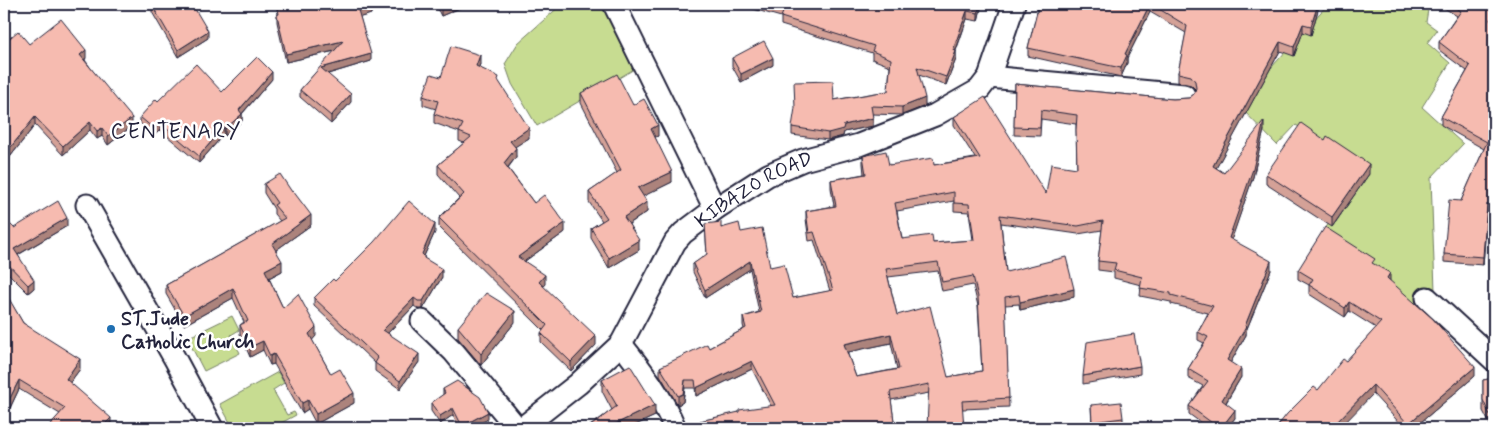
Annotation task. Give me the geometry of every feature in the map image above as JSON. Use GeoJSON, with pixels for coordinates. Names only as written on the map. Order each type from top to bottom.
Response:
{"type":"FeatureCollection","features":[{"type":"Feature","properties":{"kind":"street"},"geometry":{"type":"LineString","coordinates":[[614,4],[715,208]]}},
{"type":"Feature","properties":{"kind":"street","name":"KIBAZO ROAD"},"geometry":{"type":"LineString","coordinates":[[522,428],[578,384],[621,344],[675,242],[683,233],[715,208],[768,175],[803,160],[859,145],[935,115],[979,90],[989,77],[1014,4]]}},
{"type":"Feature","properties":{"kind":"street"},"geometry":{"type":"LineString","coordinates":[[989,77],[1184,95]]}},
{"type":"Feature","properties":{"kind":"street"},"geometry":{"type":"LineString","coordinates":[[87,205],[212,428]]}},
{"type":"Feature","properties":{"kind":"street"},"geometry":{"type":"LineString","coordinates":[[1427,298],[1494,360]]}},
{"type":"Feature","properties":{"kind":"street"},"geometry":{"type":"LineString","coordinates":[[422,321],[454,352],[517,428]]}},
{"type":"Feature","properties":{"kind":"street"},"geometry":{"type":"LineString","coordinates":[[621,344],[642,370],[662,402],[675,428]]}},
{"type":"Feature","properties":{"kind":"green space"},"geometry":{"type":"Polygon","coordinates":[[[562,4],[603,4],[636,68],[537,126],[512,84],[505,64],[518,43],[562,4]]]}},
{"type":"Feature","properties":{"kind":"green space"},"geometry":{"type":"Polygon","coordinates":[[[1328,4],[1429,4],[1426,22],[1437,30],[1427,43],[1450,63],[1422,107],[1463,144],[1431,178],[1435,291],[1411,309],[1321,235],[1331,220],[1336,222],[1368,173],[1296,125],[1277,145],[1238,105],[1328,4]]]}},
{"type":"Feature","properties":{"kind":"green space"},"geometry":{"type":"Polygon","coordinates":[[[232,316],[239,330],[231,335],[240,353],[204,371],[187,338],[232,316]]]}},
{"type":"Feature","properties":{"kind":"green space"},"geometry":{"type":"Polygon","coordinates":[[[278,372],[284,383],[273,390],[287,415],[294,412],[296,415],[272,428],[233,428],[220,404],[278,372]]]}},
{"type":"Feature","properties":{"kind":"building"},"geometry":{"type":"Polygon","coordinates":[[[192,4],[208,31],[178,50],[152,5],[192,4]]]}},
{"type":"Feature","properties":{"kind":"building"},"geometry":{"type":"Polygon","coordinates":[[[277,4],[370,4],[371,7],[358,10],[371,54],[321,68],[351,94],[331,116],[300,90],[343,41],[286,54],[277,15],[279,14],[277,4]]]}},
{"type":"Feature","properties":{"kind":"building"},"geometry":{"type":"Polygon","coordinates":[[[438,4],[452,4],[441,9],[438,4]]]}},
{"type":"Feature","properties":{"kind":"building"},"geometry":{"type":"Polygon","coordinates":[[[763,4],[980,4],[978,13],[967,11],[953,50],[956,51],[946,77],[917,67],[925,98],[902,107],[871,106],[873,118],[844,125],[843,129],[828,133],[792,127],[795,108],[794,82],[833,81],[834,100],[888,91],[891,59],[872,51],[874,46],[781,17],[784,10],[763,4]]]}},
{"type":"Feature","properties":{"kind":"building"},"geometry":{"type":"Polygon","coordinates":[[[1039,4],[1150,4],[1125,54],[1127,55],[1121,68],[1028,48],[1039,4]]]}},
{"type":"Feature","properties":{"kind":"building"},"geometry":{"type":"Polygon","coordinates":[[[1151,4],[1238,4],[1252,8],[1254,4],[1318,4],[1311,26],[1303,24],[1294,47],[1280,42],[1213,166],[1224,173],[1264,121],[1253,169],[1229,238],[1271,261],[1246,327],[1227,360],[1241,369],[1222,400],[1235,410],[1221,428],[1189,406],[1208,381],[1188,369],[1208,337],[1198,332],[1213,306],[1171,295],[1171,293],[1140,288],[1142,277],[1114,270],[1116,263],[1098,261],[1103,221],[1078,226],[1000,215],[1006,272],[1066,257],[1074,289],[1020,302],[1019,295],[1005,297],[1009,398],[962,401],[964,428],[927,428],[929,384],[890,392],[895,428],[701,428],[700,421],[739,412],[739,410],[775,405],[752,361],[696,388],[695,380],[685,380],[683,394],[678,396],[660,367],[707,344],[709,348],[746,328],[743,317],[761,312],[750,261],[705,290],[693,264],[707,254],[705,224],[721,222],[721,228],[739,223],[741,232],[762,228],[770,267],[784,264],[793,298],[833,290],[814,232],[809,233],[806,211],[836,206],[831,180],[866,174],[863,156],[886,151],[889,165],[933,158],[934,165],[980,158],[954,117],[985,97],[1046,194],[1051,164],[1077,168],[1077,115],[1041,110],[1040,128],[1014,127],[1015,84],[1173,99],[1189,98],[1194,94],[1196,88],[1195,81],[1191,76],[1178,73],[1187,26],[1151,4]],[[954,192],[895,203],[902,239],[932,235],[933,243],[974,240],[969,204],[954,203],[954,192]],[[938,262],[886,269],[897,315],[930,306],[948,377],[982,371],[978,297],[973,276],[942,282],[938,262]],[[891,334],[844,344],[856,377],[899,369],[891,334]]]}},
{"type":"Feature","properties":{"kind":"building"},"geometry":{"type":"Polygon","coordinates":[[[1450,4],[1484,4],[1494,10],[1490,20],[1494,24],[1494,208],[1487,204],[1483,257],[1444,254],[1449,200],[1461,201],[1487,142],[1441,117],[1470,66],[1439,42],[1461,11],[1450,4]]]}},
{"type":"Feature","properties":{"kind":"building"},"geometry":{"type":"Polygon","coordinates":[[[61,19],[86,50],[80,55],[132,118],[108,136],[102,128],[97,131],[90,122],[63,146],[35,117],[10,148],[4,143],[4,43],[18,31],[29,44],[61,19]]]}},
{"type":"Feature","properties":{"kind":"building"},"geometry":{"type":"Polygon","coordinates":[[[764,41],[773,58],[741,74],[732,58],[764,41]]]}},
{"type":"Feature","properties":{"kind":"building"},"geometry":{"type":"Polygon","coordinates":[[[451,46],[480,55],[476,66],[499,77],[498,80],[529,128],[510,141],[516,148],[504,163],[534,203],[544,195],[565,223],[518,257],[545,275],[539,282],[596,336],[571,362],[541,333],[547,325],[439,218],[464,194],[438,165],[471,137],[459,132],[463,124],[434,114],[438,101],[423,96],[431,74],[441,77],[451,46]]]}},
{"type":"Feature","properties":{"kind":"building"},"geometry":{"type":"Polygon","coordinates":[[[257,57],[272,72],[239,110],[242,114],[225,129],[224,127],[199,156],[160,123],[154,129],[140,117],[156,99],[158,101],[196,64],[222,92],[257,57]]]}},
{"type":"Feature","properties":{"kind":"building"},"geometry":{"type":"Polygon","coordinates":[[[617,74],[633,105],[644,99],[658,125],[651,129],[672,172],[638,188],[647,202],[624,217],[639,240],[609,258],[591,228],[607,218],[589,192],[621,170],[581,93],[617,74]]]}},
{"type":"Feature","properties":{"kind":"building"},"geometry":{"type":"Polygon","coordinates":[[[1301,123],[1325,140],[1327,136],[1369,164],[1332,217],[1266,174],[1301,123]]]}},
{"type":"Feature","properties":{"kind":"building"},"geometry":{"type":"Polygon","coordinates":[[[280,174],[311,215],[272,244],[282,261],[265,270],[283,308],[298,294],[316,327],[309,334],[331,374],[340,369],[354,393],[316,414],[308,400],[302,403],[274,354],[270,356],[263,341],[250,347],[240,325],[248,321],[233,288],[184,316],[166,285],[285,218],[274,205],[277,203],[264,184],[280,174]]]}},
{"type":"Feature","properties":{"kind":"building"},"geometry":{"type":"Polygon","coordinates":[[[58,201],[67,218],[14,249],[34,280],[28,285],[4,260],[4,218],[14,228],[58,201]]]}},
{"type":"Feature","properties":{"kind":"building"},"geometry":{"type":"Polygon","coordinates":[[[409,201],[435,224],[422,254],[424,258],[442,269],[423,301],[418,301],[414,298],[383,330],[419,354],[400,381],[375,363],[378,358],[314,298],[333,279],[335,281],[374,242],[409,201]]]}},
{"type":"Feature","properties":{"kind":"building"},"geometry":{"type":"Polygon","coordinates":[[[1325,227],[1375,259],[1372,263],[1390,273],[1387,278],[1433,319],[1475,367],[1408,424],[1373,385],[1331,428],[1276,428],[1314,387],[1318,390],[1343,359],[1346,361],[1381,322],[1349,302],[1345,308],[1309,285],[1313,279],[1298,270],[1325,227]]]}},
{"type":"Feature","properties":{"kind":"building"},"geometry":{"type":"Polygon","coordinates":[[[4,290],[23,323],[80,359],[66,379],[111,418],[101,428],[47,428],[65,408],[19,380],[10,398],[4,395],[4,290]]]}},
{"type":"Feature","properties":{"kind":"building"},"geometry":{"type":"Polygon","coordinates":[[[486,293],[515,311],[481,354],[458,327],[486,293]]]}},
{"type":"Feature","properties":{"kind":"building"},"geometry":{"type":"Polygon","coordinates":[[[1134,334],[1140,366],[1083,376],[1087,342],[1134,334]]]}},
{"type":"Feature","properties":{"kind":"building"},"geometry":{"type":"Polygon","coordinates":[[[630,365],[655,405],[607,428],[588,428],[617,406],[602,380],[630,365]]]}},
{"type":"Feature","properties":{"kind":"building"},"geometry":{"type":"Polygon","coordinates":[[[1494,378],[1494,421],[1483,400],[1483,380],[1494,378]]]}},
{"type":"Feature","properties":{"kind":"building"},"geometry":{"type":"Polygon","coordinates":[[[457,381],[480,397],[488,412],[462,426],[453,408],[440,416],[431,403],[445,393],[443,389],[457,381]]]}},
{"type":"Feature","properties":{"kind":"building"},"geometry":{"type":"Polygon","coordinates":[[[1121,402],[1123,418],[1092,422],[1091,405],[1121,402]]]}},
{"type":"Feature","properties":{"kind":"place","name":"ST.Jude Catholic Church"},"geometry":{"type":"Point","coordinates":[111,329]}},
{"type":"Feature","properties":{"kind":"district","name":"CENTENARY"},"geometry":{"type":"Point","coordinates":[176,130]}}]}
